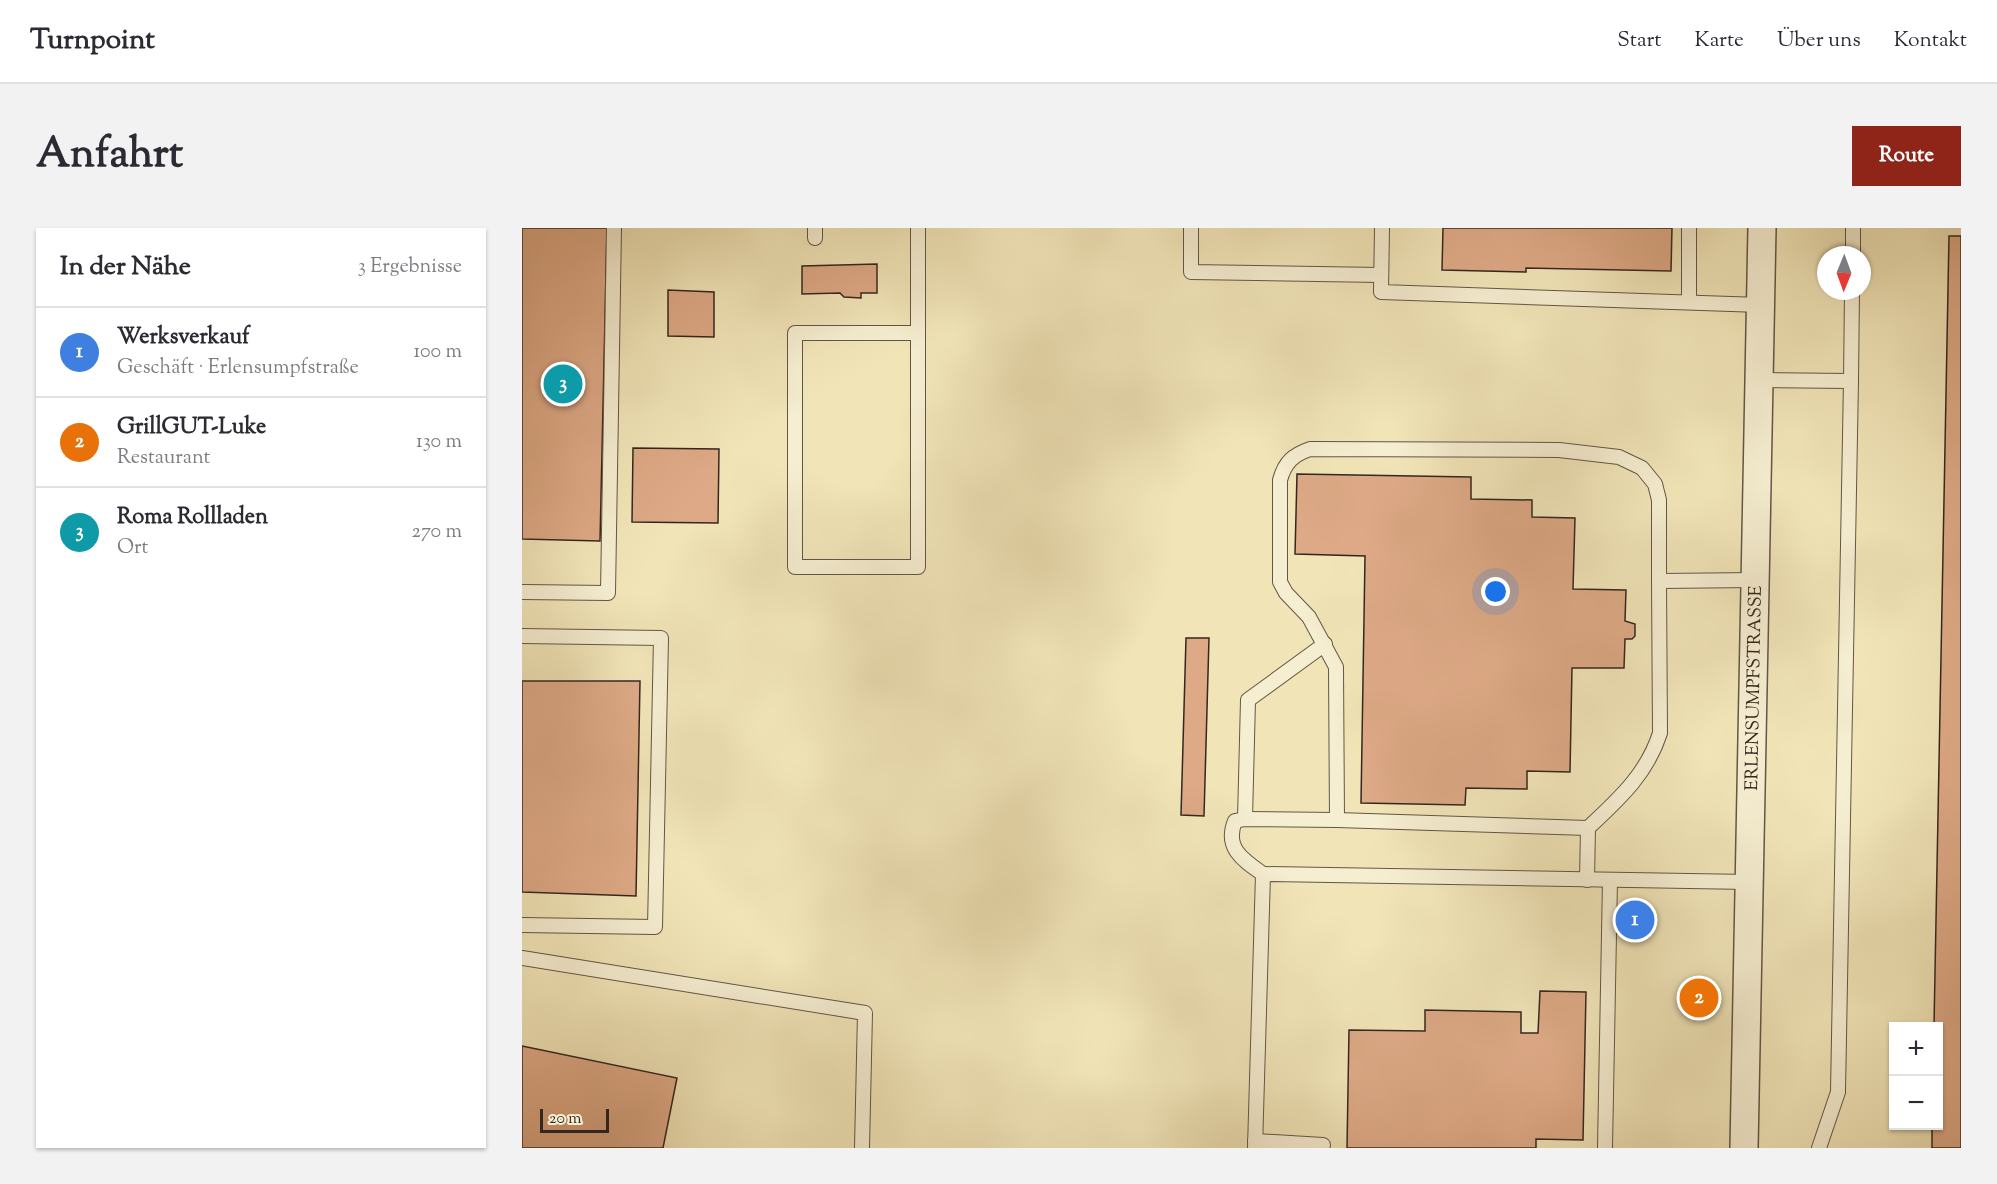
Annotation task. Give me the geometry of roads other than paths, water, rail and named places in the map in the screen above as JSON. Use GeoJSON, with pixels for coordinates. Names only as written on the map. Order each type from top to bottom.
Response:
{"type":"FeatureCollection","features":[{"type":"Feature","properties":{"kind":"street","name":"ERLENSUMPFSTRASSE"},"geometry":{"type":"LineString","coordinates":[[1744,1148],[1762,228]]}},
{"type":"Feature","properties":{"kind":"lane"},"geometry":{"type":"LineString","coordinates":[[522,592],[608,593],[614,228]]}},
{"type":"Feature","properties":{"kind":"lane"},"geometry":{"type":"LineString","coordinates":[[918,228],[918,333],[918,567],[795,567],[795,333],[918,333]]}},
{"type":"Feature","properties":{"kind":"lane"},"geometry":{"type":"LineString","coordinates":[[1191,228],[1191,272],[1381,275]]}},
{"type":"Feature","properties":{"kind":"lane"},"geometry":{"type":"LineString","coordinates":[[1382,228],[1381,292],[1761,304]]}},
{"type":"Feature","properties":{"kind":"lane"},"geometry":{"type":"LineString","coordinates":[[1689,228],[1689,303]]}},
{"type":"Feature","properties":{"kind":"lane"},"geometry":{"type":"LineString","coordinates":[[1853,228],[1853,246]]}},
{"type":"Feature","properties":{"kind":"lane"},"geometry":{"type":"LineString","coordinates":[[1819,1148],[1838,1092],[1852,300]]}},
{"type":"Feature","properties":{"kind":"lane"},"geometry":{"type":"LineString","coordinates":[[1760,380],[1851,381]]}},
{"type":"Feature","properties":{"kind":"lane"},"geometry":{"type":"LineString","coordinates":[[1337,820],[1338,679],[1336,666],[1325,644],[1309,617],[1286,593],[1278,571],[1280,480],[1284,466],[1294,455],[1310,449],[1559,450],[1619,457],[1642,468],[1655,484],[1659,500],[1660,733],[1653,754],[1642,772],[1588,828],[1587,880]]}},
{"type":"Feature","properties":{"kind":"lane"},"geometry":{"type":"LineString","coordinates":[[1659,581],[1756,580]]}},
{"type":"Feature","properties":{"kind":"lane"},"geometry":{"type":"LineString","coordinates":[[522,636],[661,638],[656,927],[522,925]]}},
{"type":"Feature","properties":{"kind":"lane"},"geometry":{"type":"LineString","coordinates":[[1245,819],[1248,700],[1325,644]]}},
{"type":"Feature","properties":{"kind":"lane"},"geometry":{"type":"LineString","coordinates":[[1588,828],[1245,819],[1235,821],[1231,840],[1234,850],[1241,859],[1263,874],[1749,882]]}},
{"type":"Feature","properties":{"kind":"lane"},"geometry":{"type":"LineString","coordinates":[[1263,874],[1255,1145],[1323,1145]]}},
{"type":"Feature","properties":{"kind":"lane"},"geometry":{"type":"LineString","coordinates":[[1605,1148],[1610,880]]}},
{"type":"Feature","properties":{"kind":"lane"},"geometry":{"type":"LineString","coordinates":[[522,958],[866,1013],[862,1148]]}},
{"type":"Feature","properties":{"kind":"place","name":"Roma Rollladen"},"geometry":{"type":"Point","coordinates":[563,384]}},
{"type":"Feature","properties":{"kind":"place","name":"Werksverkauf"},"geometry":{"type":"Point","coordinates":[1635,920]}},
{"type":"Feature","properties":{"kind":"place","name":"GrillGUT-Luke"},"geometry":{"type":"Point","coordinates":[1699,998]}}]}
